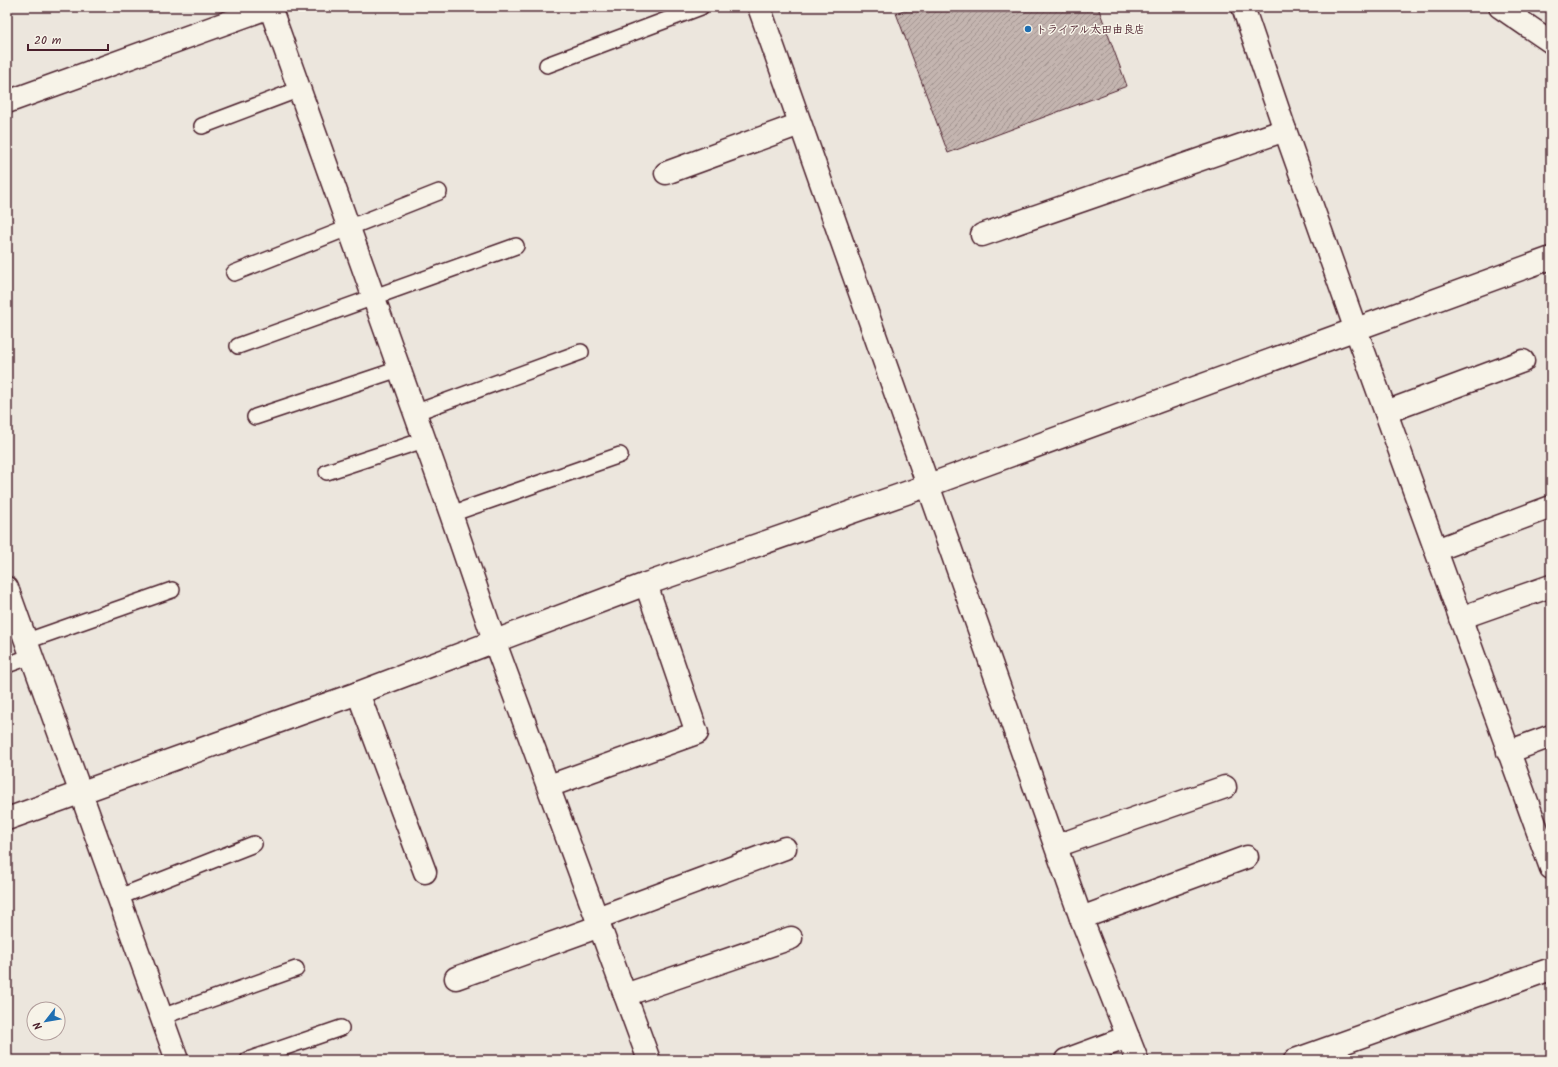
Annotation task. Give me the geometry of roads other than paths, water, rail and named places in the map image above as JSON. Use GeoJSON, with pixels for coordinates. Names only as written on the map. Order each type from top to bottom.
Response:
{"type":"FeatureCollection","features":[{"type":"Feature","properties":{"kind":"street"},"geometry":{"type":"LineString","coordinates":[[7,102],[270,7],[451,514],[494,640],[649,1060]]}},
{"type":"Feature","properties":{"kind":"street"},"geometry":{"type":"LineString","coordinates":[[759,7],[1081,918],[1137,1060]]}},
{"type":"Feature","properties":{"kind":"street"},"geometry":{"type":"LineString","coordinates":[[1243,7],[1356,330],[1551,868]]}},
{"type":"Feature","properties":{"kind":"street"},"geometry":{"type":"LineString","coordinates":[[1500,7],[1551,42]]}},
{"type":"Feature","properties":{"kind":"street"},"geometry":{"type":"LineString","coordinates":[[666,173],[800,124]]}},
{"type":"Feature","properties":{"kind":"street"},"geometry":{"type":"LineString","coordinates":[[982,235],[1285,130]]}},
{"type":"Feature","properties":{"kind":"street"},"geometry":{"type":"LineString","coordinates":[[7,819],[358,693],[494,640],[646,584],[929,485],[1551,258]]}},
{"type":"Feature","properties":{"kind":"street"},"geometry":{"type":"LineString","coordinates":[[1386,412],[1523,361]]}},
{"type":"Feature","properties":{"kind":"street"},"geometry":{"type":"LineString","coordinates":[[1436,550],[1551,507]]}},
{"type":"Feature","properties":{"kind":"street"},"geometry":{"type":"LineString","coordinates":[[549,786],[697,734],[646,584]]}},
{"type":"Feature","properties":{"kind":"street"},"geometry":{"type":"LineString","coordinates":[[1460,618],[1551,586]]}},
{"type":"Feature","properties":{"kind":"street"},"geometry":{"type":"LineString","coordinates":[[7,588],[177,1060]]}},
{"type":"Feature","properties":{"kind":"street"},"geometry":{"type":"LineString","coordinates":[[358,693],[425,872]]}},
{"type":"Feature","properties":{"kind":"street"},"geometry":{"type":"LineString","coordinates":[[1508,752],[1551,736]]}},
{"type":"Feature","properties":{"kind":"street"},"geometry":{"type":"LineString","coordinates":[[1056,846],[1225,787]]}},
{"type":"Feature","properties":{"kind":"street"},"geometry":{"type":"LineString","coordinates":[[456,978],[785,848]]}},
{"type":"Feature","properties":{"kind":"street"},"geometry":{"type":"LineString","coordinates":[[1081,918],[1247,857]]}},
{"type":"Feature","properties":{"kind":"street"},"geometry":{"type":"LineString","coordinates":[[625,995],[791,938]]}},
{"type":"Feature","properties":{"kind":"street"},"geometry":{"type":"LineString","coordinates":[[1295,1060],[1551,969]]}},
{"type":"Feature","properties":{"kind":"street"},"geometry":{"type":"LineString","coordinates":[[1066,1060],[1128,1037]]}},
{"type":"Feature","properties":{"kind":"lane"},"geometry":{"type":"LineString","coordinates":[[547,65],[701,7]]}},
{"type":"Feature","properties":{"kind":"lane"},"geometry":{"type":"LineString","coordinates":[[202,126],[300,89]]}},
{"type":"Feature","properties":{"kind":"lane"},"geometry":{"type":"LineString","coordinates":[[234,273],[439,192]]}},
{"type":"Feature","properties":{"kind":"lane"},"geometry":{"type":"LineString","coordinates":[[238,346],[516,246]]}},
{"type":"Feature","properties":{"kind":"lane"},"geometry":{"type":"LineString","coordinates":[[414,413],[581,352]]}},
{"type":"Feature","properties":{"kind":"lane"},"geometry":{"type":"LineString","coordinates":[[255,417],[399,369]]}},
{"type":"Feature","properties":{"kind":"lane"},"geometry":{"type":"LineString","coordinates":[[327,472],[424,440]]}},
{"type":"Feature","properties":{"kind":"lane"},"geometry":{"type":"LineString","coordinates":[[451,514],[620,455]]}},
{"type":"Feature","properties":{"kind":"lane"},"geometry":{"type":"LineString","coordinates":[[7,665],[29,649],[172,590]]}},
{"type":"Feature","properties":{"kind":"lane"},"geometry":{"type":"LineString","coordinates":[[119,897],[254,844]]}},
{"type":"Feature","properties":{"kind":"lane"},"geometry":{"type":"LineString","coordinates":[[161,1017],[296,969]]}},
{"type":"Feature","properties":{"kind":"lane"},"geometry":{"type":"LineString","coordinates":[[248,1060],[341,1028]]}},
{"type":"Feature","properties":{"kind":"place","name":"トライアル太田由良店"},"geometry":{"type":"Point","coordinates":[1028,29]}}]}
